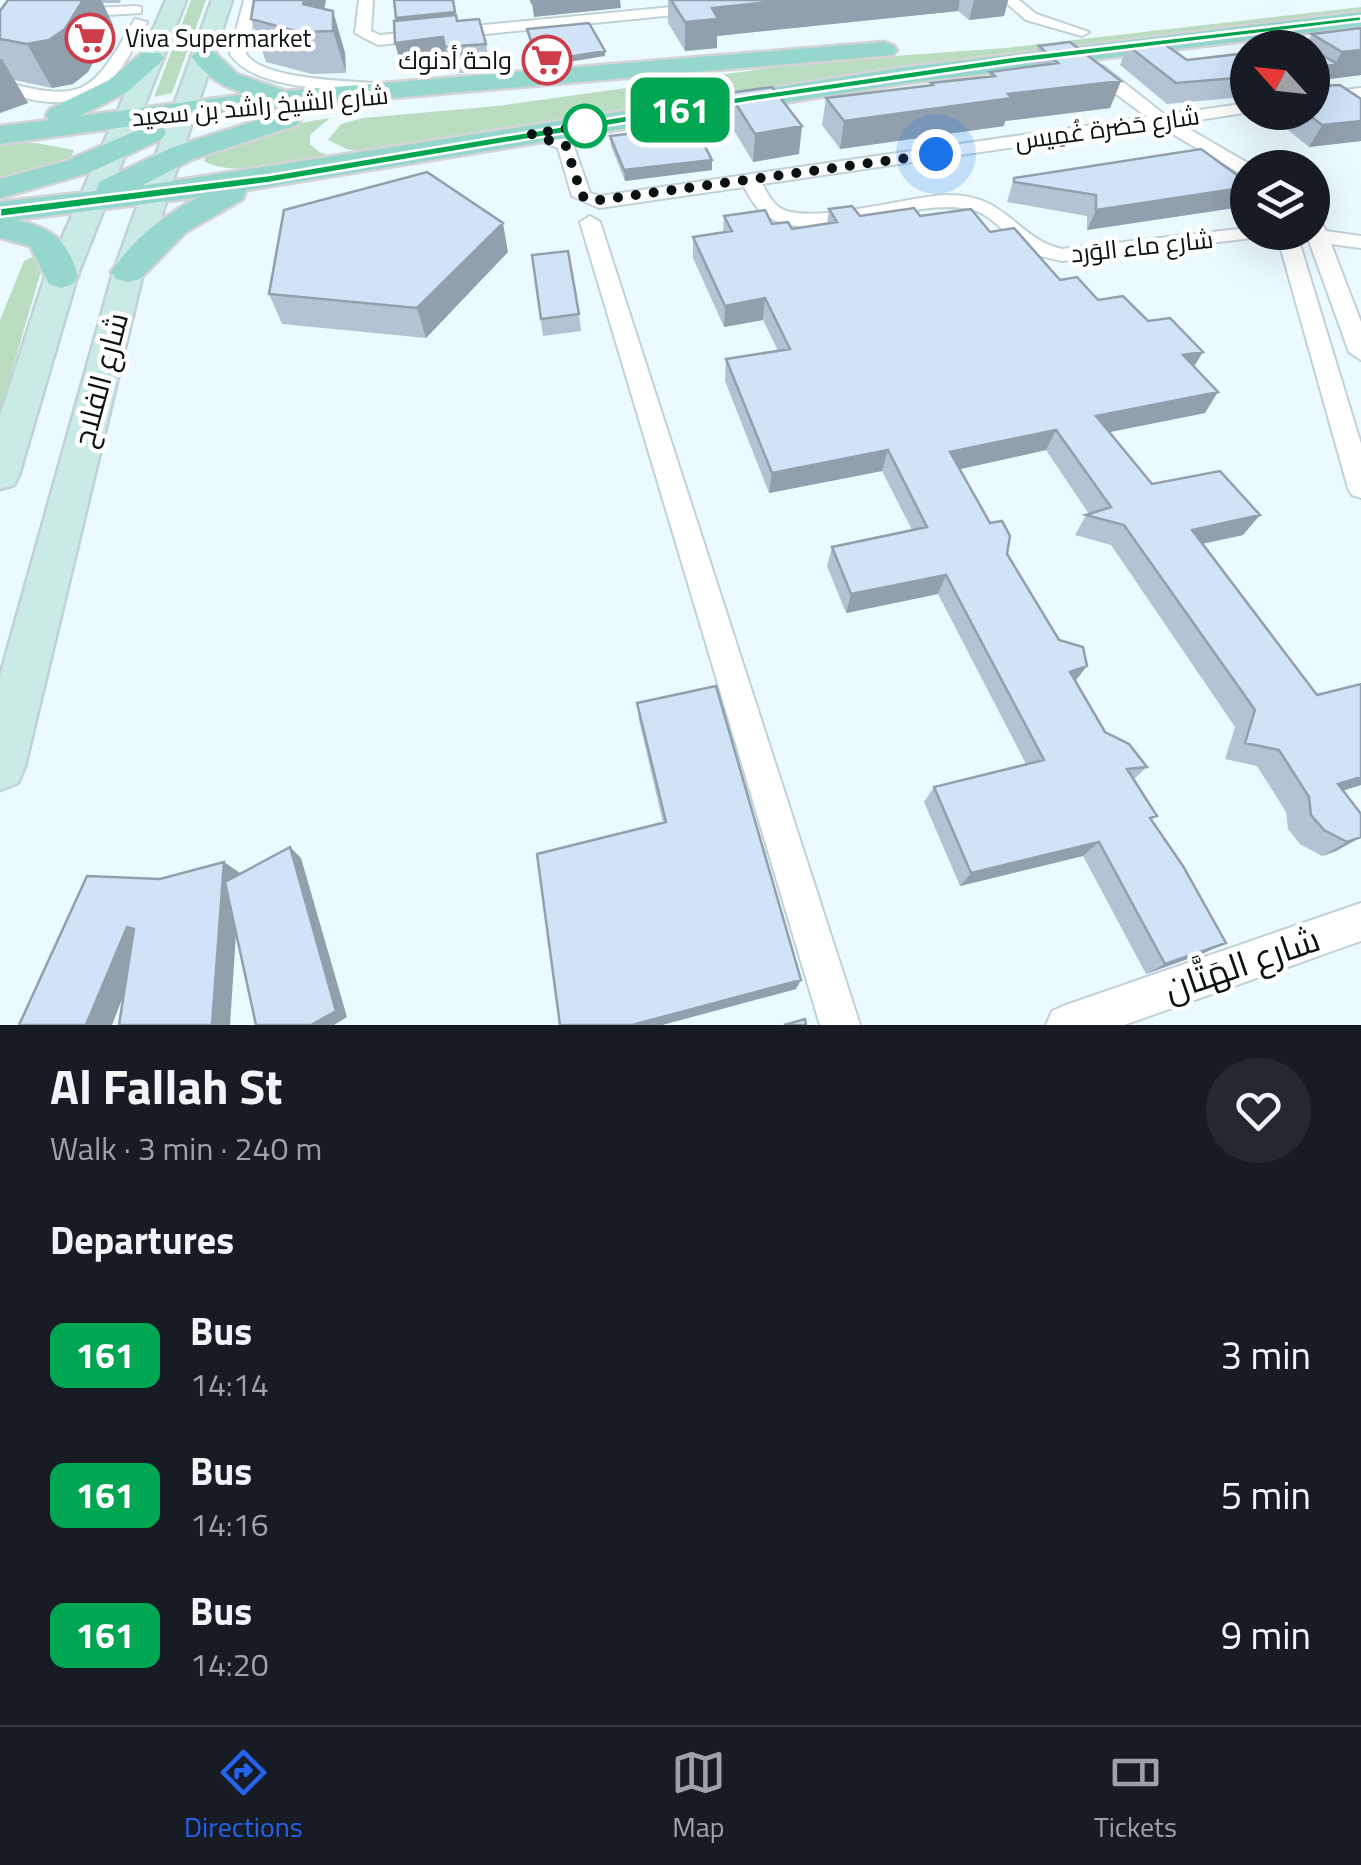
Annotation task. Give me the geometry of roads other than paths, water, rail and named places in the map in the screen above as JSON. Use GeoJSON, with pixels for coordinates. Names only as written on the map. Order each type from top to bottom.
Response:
{"type":"FeatureCollection","features":[{"type":"Feature","properties":{"kind":"main road","name":"شارع الفلاح"},"geometry":{"type":"LineString","coordinates":[[0,766],[128,272],[151,58],[145,15],[176,0]]}},
{"type":"Feature","properties":{"kind":"main road"},"geometry":{"type":"LineString","coordinates":[[0,212],[92,202],[184,110],[222,0]]}},
{"type":"Feature","properties":{"kind":"main road","name":"شارع الشيخ راشد بن سعيد"},"geometry":{"type":"LineString","coordinates":[[184,110],[912,48],[1093,51],[1356,0]]}},
{"type":"Feature","properties":{"kind":"main road","name":"شارع الشيخ راشد بن سعيد"},"geometry":{"type":"LineString","coordinates":[[269,179],[531,134],[1047,56],[1361,19]]}},
{"type":"Feature","properties":{"kind":"main road"},"geometry":{"type":"LineString","coordinates":[[204,56],[218,72],[240,85],[306,98]]}},
{"type":"Feature","properties":{"kind":"main road"},"geometry":{"type":"LineString","coordinates":[[0,134],[94,100],[151,58]]}},
{"type":"Feature","properties":{"kind":"main road"},"geometry":{"type":"LineString","coordinates":[[0,189],[270,124],[441,90]]}},
{"type":"Feature","properties":{"kind":"main road"},"geometry":{"type":"LineString","coordinates":[[372,104],[339,118],[325,133],[340,151],[395,157]]}},
{"type":"Feature","properties":{"kind":"main road"},"geometry":{"type":"LineString","coordinates":[[0,134],[60,138],[195,172],[269,179]]}},
{"type":"Feature","properties":{"kind":"main road","name":"شارع الفلاح"},"geometry":{"type":"LineString","coordinates":[[0,475],[61,277],[92,202],[138,157]]}},
{"type":"Feature","properties":{"kind":"main road"},"geometry":{"type":"LineString","coordinates":[[128,272],[145,250],[194,211],[269,179]]}},
{"type":"Feature","properties":{"kind":"main road"},"geometry":{"type":"LineString","coordinates":[[0,228],[19,230],[46,243],[56,252],[61,277]]}},
{"type":"Feature","properties":{"kind":"street"},"geometry":{"type":"LineString","coordinates":[[250,0],[238,54],[246,66],[283,78],[411,92]]}},
{"type":"Feature","properties":{"kind":"street"},"geometry":{"type":"LineString","coordinates":[[366,0],[363,32],[378,40],[725,6]]}},
{"type":"Feature","properties":{"kind":"street"},"geometry":{"type":"LineString","coordinates":[[1010,0],[1029,25],[1093,51],[1180,147],[1217,176]]}},
{"type":"Feature","properties":{"kind":"street"},"geometry":{"type":"LineString","coordinates":[[0,86],[40,101],[83,93],[114,73],[145,15],[62,13]]}},
{"type":"Feature","properties":{"kind":"street"},"geometry":{"type":"LineString","coordinates":[[1330,97],[1361,93]]}},
{"type":"Feature","properties":{"kind":"street","name":"شارع حَضرة غُمِيس"},"geometry":{"type":"LineString","coordinates":[[531,134],[566,146],[586,200],[599,202],[1230,110]]}},
{"type":"Feature","properties":{"kind":"street"},"geometry":{"type":"LineString","coordinates":[[1159,120],[1230,160]]}},
{"type":"Feature","properties":{"kind":"street","name":"شارع ماء الوَرد"},"geometry":{"type":"LineString","coordinates":[[751,182],[764,205],[774,213],[800,220],[934,201],[971,202],[1007,219],[1032,245],[1062,255],[1230,236]]}},
{"type":"Feature","properties":{"kind":"street"},"geometry":{"type":"LineString","coordinates":[[590,222],[840,1025]]}},
{"type":"Feature","properties":{"kind":"street"},"geometry":{"type":"LineString","coordinates":[[1330,234],[1361,242]]}},
{"type":"Feature","properties":{"kind":"street"},"geometry":{"type":"LineString","coordinates":[[1293,250],[1361,488]]}},
{"type":"Feature","properties":{"kind":"street"},"geometry":{"type":"LineString","coordinates":[[1324,250],[1361,352]]}},
{"type":"Feature","properties":{"kind":"street","name":"شارع الهَتَّان"},"geometry":{"type":"LineString","coordinates":[[1066,1025],[1361,922]]}},
{"type":"Feature","properties":{"kind":"place","name":"Viva Supermarket"},"geometry":{"type":"Point","coordinates":[90,38]}},
{"type":"Feature","properties":{"kind":"place","name":"واحة أدنوك"},"geometry":{"type":"Point","coordinates":[547,60]}}]}
